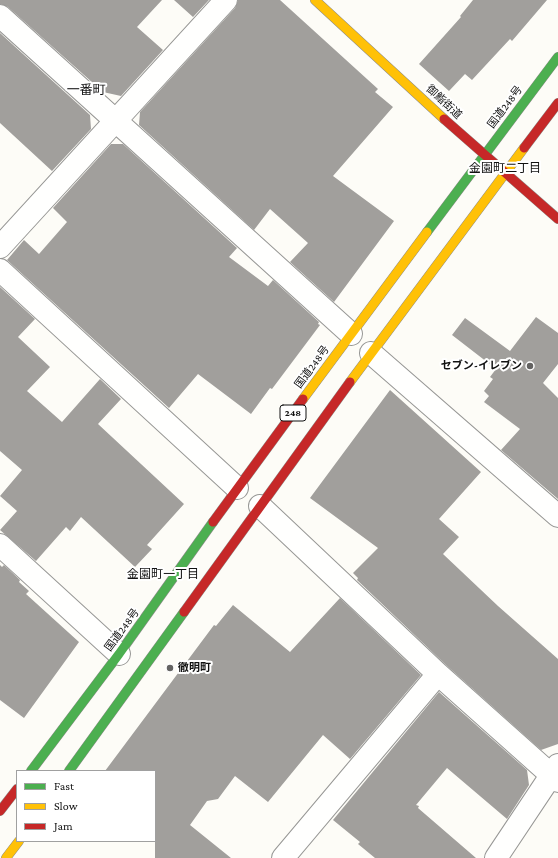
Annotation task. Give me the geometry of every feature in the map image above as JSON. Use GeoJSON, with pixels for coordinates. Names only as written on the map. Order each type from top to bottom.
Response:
{"type":"FeatureCollection","features":[{"type":"Feature","properties":{"kind":"main road","name":"御鮨街道"},"geometry":{"type":"LineString","coordinates":[[315,0],[484,156],[507,173],[558,219]]}},
{"type":"Feature","properties":{"kind":"main road","name":"国道248号"},"geometry":{"type":"LineString","coordinates":[[31,770],[119,654],[237,488],[558,57]]}},
{"type":"Feature","properties":{"kind":"main road","name":"248"},"geometry":{"type":"LineString","coordinates":[[70,770],[371,352],[507,173],[558,103]]}},
{"type":"Feature","properties":{"kind":"main road"},"geometry":{"type":"LineString","coordinates":[[0,811],[16,790]]}},
{"type":"Feature","properties":{"kind":"main road"},"geometry":{"type":"LineString","coordinates":[[6,858],[18,842]]}},
{"type":"Feature","properties":{"kind":"street"},"geometry":{"type":"LineString","coordinates":[[0,247],[226,0]]}},
{"type":"Feature","properties":{"kind":"street"},"geometry":{"type":"LineString","coordinates":[[0,16],[116,119],[351,334]]}},
{"type":"Feature","properties":{"kind":"street"},"geometry":{"type":"LineString","coordinates":[[0,270],[237,488]]}},
{"type":"Feature","properties":{"kind":"street"},"geometry":{"type":"LineString","coordinates":[[371,352],[558,516]]}},
{"type":"Feature","properties":{"kind":"street"},"geometry":{"type":"LineString","coordinates":[[260,506],[438,674],[556,774],[496,858]]}},
{"type":"Feature","properties":{"kind":"street"},"geometry":{"type":"LineString","coordinates":[[0,546],[119,654]]}},
{"type":"Feature","properties":{"kind":"street"},"geometry":{"type":"LineString","coordinates":[[283,858],[438,674]]}},
{"type":"Feature","properties":{"kind":"building"},"geometry":{"type":"Polygon","coordinates":[[[0,0],[162,0],[137,27],[163,50],[121,96],[103,92],[8,7],[0,4],[0,0]]]}},
{"type":"Feature","properties":{"kind":"building"},"geometry":{"type":"Polygon","coordinates":[[[174,0],[209,0],[193,17],[174,0]]]}},
{"type":"Feature","properties":{"kind":"building"},"geometry":{"type":"Polygon","coordinates":[[[238,0],[280,0],[378,89],[375,92],[393,107],[333,176],[394,221],[334,302],[290,262],[308,243],[270,209],[254,230],[139,125],[140,112],[235,8],[238,0]]]}},
{"type":"Feature","properties":{"kind":"building"},"geometry":{"type":"Polygon","coordinates":[[[473,0],[547,0],[512,41],[510,39],[472,80],[465,74],[449,91],[419,64],[461,17],[460,16],[473,0]]]}},
{"type":"Feature","properties":{"kind":"building"},"geometry":{"type":"Polygon","coordinates":[[[0,33],[90,115],[91,129],[52,171],[0,123],[0,33]]]}},
{"type":"Feature","properties":{"kind":"building"},"geometry":{"type":"Polygon","coordinates":[[[111,144],[123,144],[237,248],[229,257],[268,286],[273,280],[319,322],[318,324],[320,325],[272,389],[270,388],[251,414],[198,374],[169,408],[7,260],[24,240],[39,254],[67,222],[53,208],[111,144]]]}},
{"type":"Feature","properties":{"kind":"building"},"geometry":{"type":"Polygon","coordinates":[[[0,287],[35,319],[18,337],[50,367],[27,391],[62,422],[100,379],[121,399],[98,424],[184,504],[147,545],[152,549],[135,567],[81,517],[70,531],[66,527],[36,561],[0,530],[17,511],[0,496],[22,470],[0,451],[0,287]]]}},
{"type":"Feature","properties":{"kind":"building"},"geometry":{"type":"Polygon","coordinates":[[[536,317],[558,333],[558,364],[543,383],[558,398],[558,499],[501,450],[520,429],[484,402],[489,396],[484,391],[493,379],[490,377],[496,369],[452,335],[465,318],[510,351],[536,317]]]}},
{"type":"Feature","properties":{"kind":"building"},"geometry":{"type":"Polygon","coordinates":[[[390,390],[481,472],[439,519],[459,537],[443,554],[498,606],[558,659],[558,744],[541,750],[446,665],[357,580],[358,578],[353,573],[378,548],[310,498],[390,390]]]}},
{"type":"Feature","properties":{"kind":"building"},"geometry":{"type":"Polygon","coordinates":[[[0,565],[2,567],[4,565],[20,580],[19,582],[29,591],[26,594],[79,642],[24,718],[0,700],[0,565]]]}},
{"type":"Feature","properties":{"kind":"building"},"geometry":{"type":"Polygon","coordinates":[[[340,598],[421,675],[350,759],[323,735],[268,802],[235,776],[218,799],[207,801],[190,825],[231,858],[155,858],[156,770],[106,770],[214,625],[216,626],[233,605],[290,652],[340,598]]]}},
{"type":"Feature","properties":{"kind":"building"},"geometry":{"type":"Polygon","coordinates":[[[439,692],[527,770],[529,785],[507,819],[447,768],[416,805],[419,806],[418,808],[476,858],[375,858],[358,844],[360,842],[333,820],[439,692]]]}},
{"type":"Feature","properties":{"kind":"traffic: fast"},"geometry":{"type":"LineString","coordinates":[[427,232],[558,57]]}},
{"type":"Feature","properties":{"kind":"traffic: fast"},"geometry":{"type":"LineString","coordinates":[[32,770],[119,654],[213,522]]}},
{"type":"Feature","properties":{"kind":"traffic: fast"},"geometry":{"type":"LineString","coordinates":[[70,770],[184,612]]}},
{"type":"Feature","properties":{"kind":"traffic: slow"},"geometry":{"type":"LineString","coordinates":[[315,0],[444,119]]}},
{"type":"Feature","properties":{"kind":"traffic: slow"},"geometry":{"type":"LineString","coordinates":[[350,382],[524,148]]}},
{"type":"Feature","properties":{"kind":"traffic: slow"},"geometry":{"type":"LineString","coordinates":[[303,399],[427,232]]}},
{"type":"Feature","properties":{"kind":"traffic: slow"},"geometry":{"type":"LineString","coordinates":[[6,858],[18,842]]}},
{"type":"Feature","properties":{"kind":"traffic: jam"},"geometry":{"type":"LineString","coordinates":[[524,148],[558,103]]}},
{"type":"Feature","properties":{"kind":"traffic: jam"},"geometry":{"type":"LineString","coordinates":[[444,119],[558,219]]}},
{"type":"Feature","properties":{"kind":"traffic: jam"},"geometry":{"type":"LineString","coordinates":[[184,612],[350,382]]}},
{"type":"Feature","properties":{"kind":"traffic: jam"},"geometry":{"type":"LineString","coordinates":[[213,522],[303,399]]}},
{"type":"Feature","properties":{"kind":"traffic: jam"},"geometry":{"type":"LineString","coordinates":[[0,811],[16,790]]}},
{"type":"Feature","properties":{"kind":"place","name":"セブン-イレブン"},"geometry":{"type":"Point","coordinates":[530,366]}},
{"type":"Feature","properties":{"kind":"place","name":"徹明町"},"geometry":{"type":"Point","coordinates":[170,668]}},
{"type":"Feature","properties":{"kind":"district","name":"一番町"},"geometry":{"type":"Point","coordinates":[86,90]}},
{"type":"Feature","properties":{"kind":"district","name":"金園町二丁目"},"geometry":{"type":"Point","coordinates":[505,168]}},
{"type":"Feature","properties":{"kind":"district","name":"金園町一丁目"},"geometry":{"type":"Point","coordinates":[163,574]}}]}
